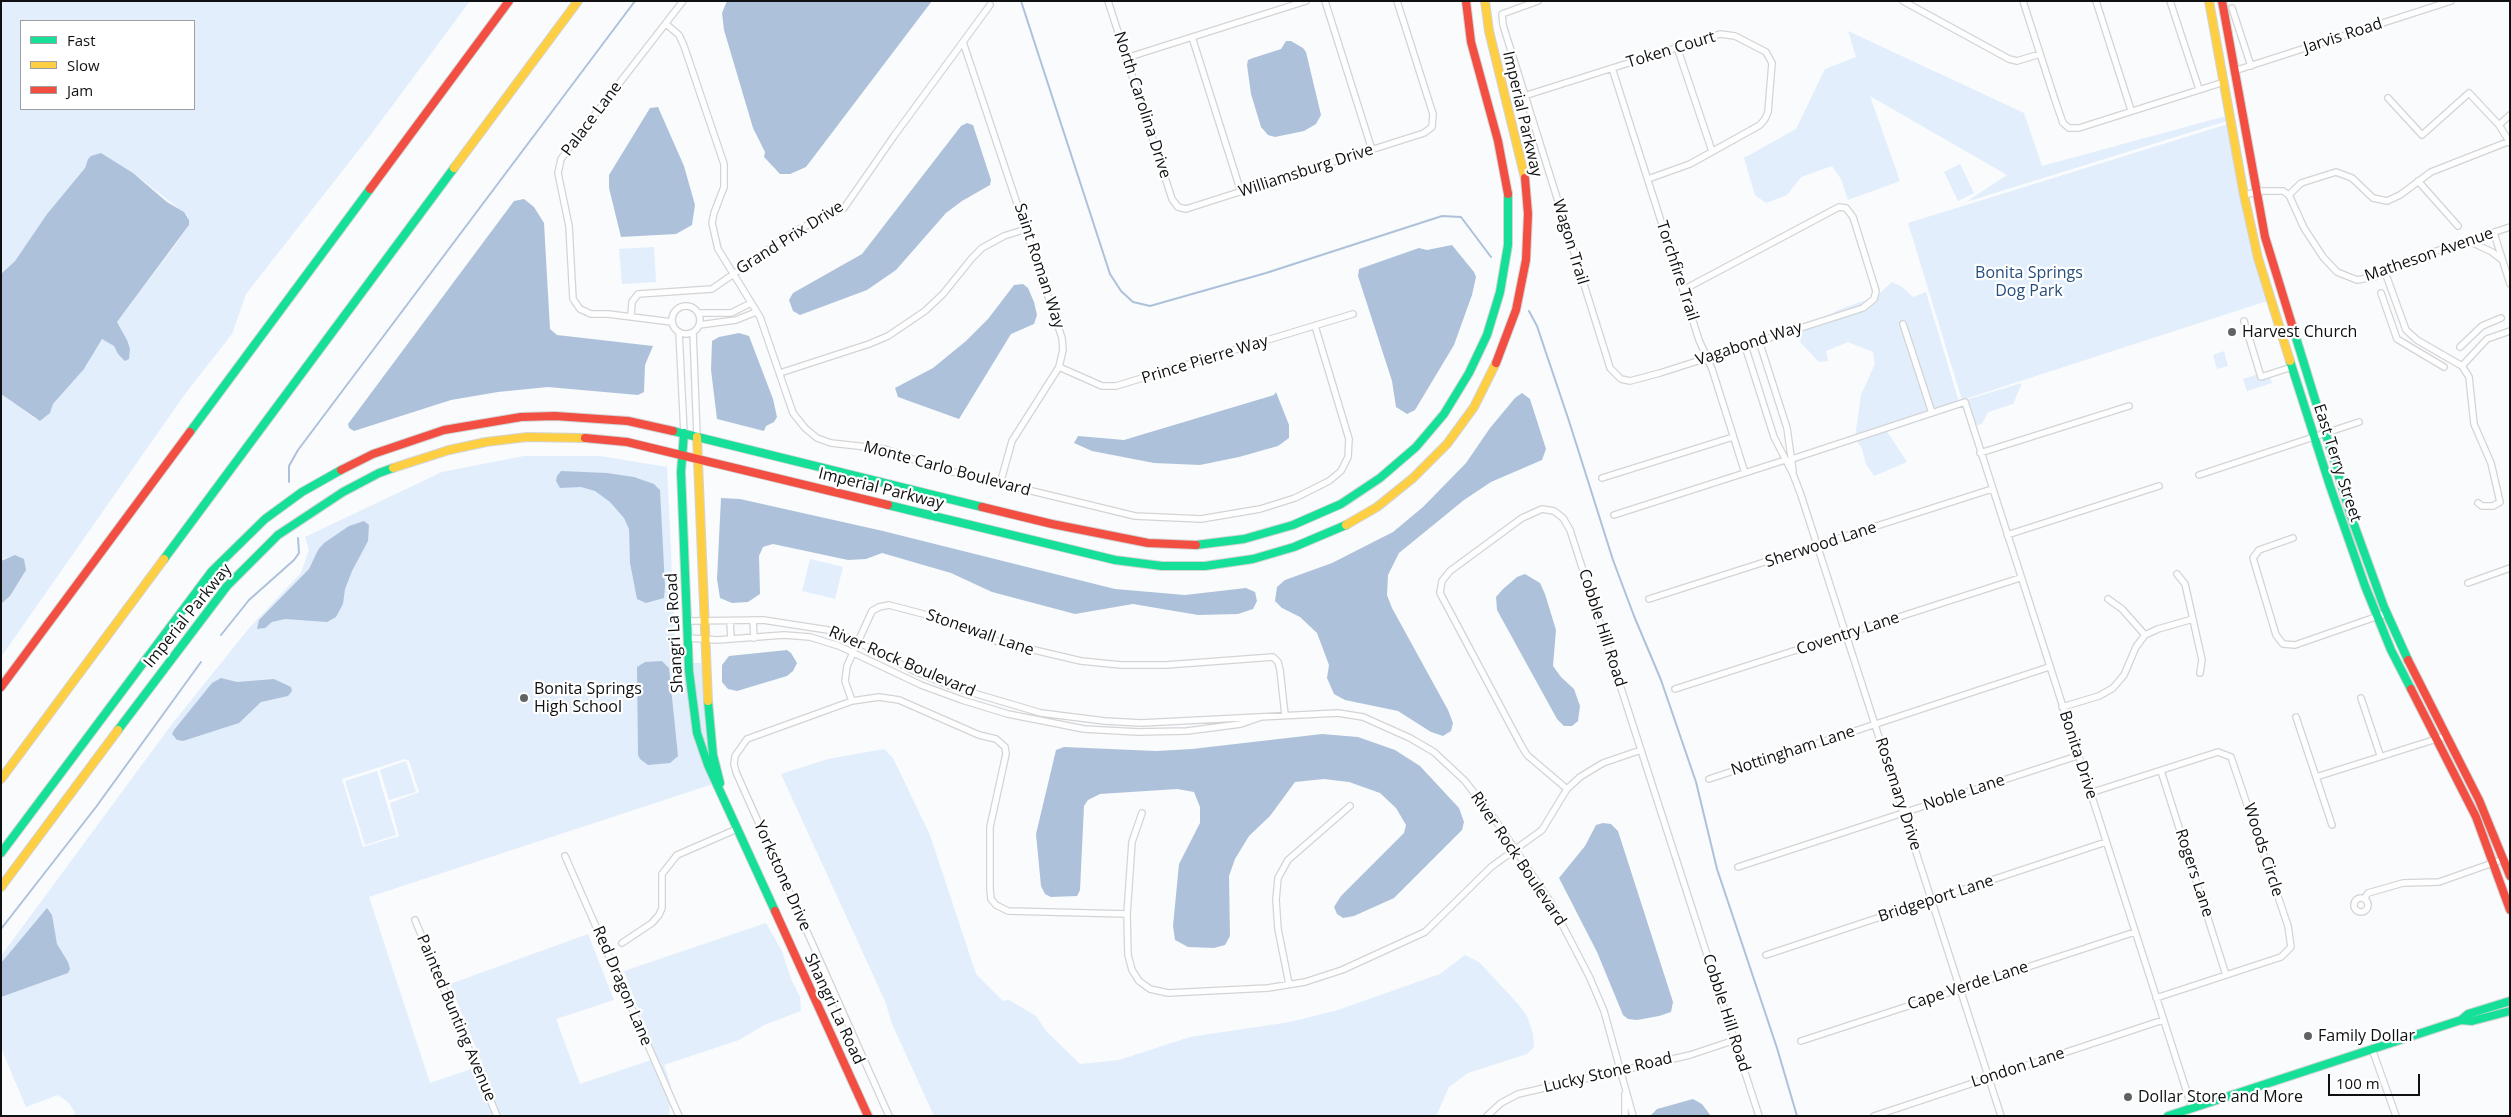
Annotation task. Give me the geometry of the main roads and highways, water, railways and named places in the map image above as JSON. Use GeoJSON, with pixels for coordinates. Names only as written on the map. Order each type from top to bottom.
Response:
{"type":"FeatureCollection","features":[{"type":"Feature","properties":{"kind":"main road"},"geometry":{"type":"LineString","coordinates":[[1,687],[509,1]]}},
{"type":"Feature","properties":{"kind":"main road"},"geometry":{"type":"LineString","coordinates":[[1,779],[578,1]]}},
{"type":"Feature","properties":{"kind":"main road","name":"Imperial Parkway"},"geometry":{"type":"LineString","coordinates":[[1,853],[212,571],[265,520],[302,492],[373,454],[444,430],[481,422],[521,417],[600,418],[684,433],[697,438],[1052,524],[1148,543],[1193,545],[1244,539],[1293,525],[1341,504],[1380,478],[1416,447],[1444,414],[1470,373],[1487,336],[1500,292],[1508,245],[1508,193],[1498,141],[1471,42],[1466,1]]}},
{"type":"Feature","properties":{"kind":"main road","name":"Imperial Parkway"},"geometry":{"type":"LineString","coordinates":[[1,887],[227,586],[278,535],[314,510],[379,474],[415,460],[486,442],[527,437],[594,438],[627,442],[1115,560],[1162,566],[1205,566],[1253,559],[1302,544],[1340,528],[1370,511],[1413,478],[1447,444],[1474,407],[1503,349],[1516,310],[1526,260],[1528,214],[1524,170],[1491,40],[1485,1]]}},
{"type":"Feature","properties":{"kind":"main road","name":"East Terry Street"},"geometry":{"type":"LineString","coordinates":[[2209,1],[2244,195],[2258,258],[2348,540],[2404,677],[2476,817],[2510,910]]}},
{"type":"Feature","properties":{"kind":"main road"},"geometry":{"type":"LineString","coordinates":[[2222,1],[2256,192],[2272,266],[2352,520],[2387,613],[2418,682],[2479,800],[2510,876]]}},
{"type":"Feature","properties":{"kind":"main road","name":"Shangri La Road"},"geometry":{"type":"LineString","coordinates":[[684,433],[681,472],[690,680],[697,733],[704,757],[868,1116]]}},
{"type":"Feature","properties":{"kind":"main road","name":"Shangri La Road"},"geometry":{"type":"LineString","coordinates":[[697,438],[709,724],[713,755],[726,804]]}},
{"type":"Feature","properties":{"kind":"main road"},"geometry":{"type":"LineString","coordinates":[[2168,1116],[2461,1020],[2468,1014],[2510,1001]]}},
{"type":"Feature","properties":{"kind":"main road"},"geometry":{"type":"LineString","coordinates":[[2461,1020],[2472,1021],[2510,1011]]}},
{"type":"Feature","properties":{"kind":"water"},"geometry":{"type":"Polygon","coordinates":[[[727,1],[932,1],[806,167],[790,174],[780,174],[764,157],[765,152],[753,128],[724,30],[722,13],[727,1]]]}},
{"type":"Feature","properties":{"kind":"water"},"geometry":{"type":"Polygon","coordinates":[[[1286,41],[1291,41],[1306,52],[1321,115],[1316,124],[1304,131],[1275,137],[1268,135],[1261,127],[1251,94],[1247,65],[1248,60],[1281,49],[1286,41]]]}},
{"type":"Feature","properties":{"kind":"water"},"geometry":{"type":"Polygon","coordinates":[[[658,107],[684,166],[695,205],[692,225],[676,234],[621,237],[609,188],[609,175],[650,108],[658,107]]]}},
{"type":"Feature","properties":{"kind":"water"},"geometry":{"type":"Polygon","coordinates":[[[967,123],[973,125],[991,180],[990,185],[962,201],[946,213],[896,270],[867,290],[800,315],[793,311],[789,300],[793,293],[862,254],[961,126],[967,123]]]}},
{"type":"Feature","properties":{"kind":"water"},"geometry":{"type":"Polygon","coordinates":[[[101,153],[133,173],[167,202],[184,212],[189,220],[189,225],[117,322],[130,349],[129,359],[125,361],[118,354],[114,346],[102,339],[84,369],[53,404],[50,413],[40,421],[1,394],[1,274],[15,261],[47,214],[85,168],[88,159],[101,153]]]}},
{"type":"Feature","properties":{"kind":"water"},"geometry":{"type":"Polygon","coordinates":[[[524,199],[534,207],[544,223],[550,329],[557,335],[653,346],[645,365],[644,392],[638,395],[548,387],[498,392],[451,400],[354,431],[349,428],[348,424],[514,201],[524,199]]]}},
{"type":"Feature","properties":{"kind":"water"},"geometry":{"type":"Polygon","coordinates":[[[1452,245],[1476,277],[1472,295],[1454,345],[1415,410],[1407,414],[1396,407],[1392,381],[1358,276],[1359,269],[1419,248],[1427,250],[1452,245]]]}},
{"type":"Feature","properties":{"kind":"water"},"geometry":{"type":"Polygon","coordinates":[[[1023,284],[1028,288],[1034,302],[1037,315],[1034,324],[1011,334],[959,419],[898,397],[895,388],[933,368],[966,341],[988,319],[1014,285],[1023,284]]]}},
{"type":"Feature","properties":{"kind":"water"},"geometry":{"type":"Polygon","coordinates":[[[739,333],[749,336],[773,399],[777,417],[774,422],[766,426],[764,431],[717,419],[711,370],[712,341],[719,337],[739,333]]]}},
{"type":"Feature","properties":{"kind":"water"},"geometry":{"type":"Polygon","coordinates":[[[1276,392],[1289,425],[1289,438],[1278,446],[1239,457],[1200,465],[1154,463],[1092,451],[1074,443],[1078,436],[1124,440],[1274,395],[1276,392]]]}},
{"type":"Feature","properties":{"kind":"water"},"geometry":{"type":"Polygon","coordinates":[[[1522,393],[1530,399],[1546,449],[1542,460],[1491,482],[1464,500],[1399,553],[1388,575],[1387,595],[1392,608],[1448,710],[1453,723],[1451,731],[1443,736],[1431,732],[1398,711],[1345,700],[1334,694],[1327,678],[1329,665],[1317,633],[1300,617],[1282,608],[1275,601],[1277,587],[1285,580],[1332,563],[1393,532],[1423,507],[1466,463],[1490,428],[1515,398],[1522,393]]]}},
{"type":"Feature","properties":{"kind":"water"},"geometry":{"type":"Polygon","coordinates":[[[561,471],[607,473],[634,477],[654,484],[660,490],[664,598],[646,603],[637,599],[630,563],[629,529],[624,518],[610,502],[595,491],[581,487],[560,488],[556,481],[561,471]]]}},
{"type":"Feature","properties":{"kind":"water"},"geometry":{"type":"Polygon","coordinates":[[[721,498],[740,499],[883,531],[1115,589],[1185,595],[1246,588],[1255,592],[1257,601],[1253,609],[1238,614],[1198,615],[1133,604],[1075,614],[992,592],[951,573],[882,553],[866,559],[848,560],[773,544],[763,547],[759,556],[760,594],[748,602],[732,603],[720,598],[717,579],[721,498]]]}},
{"type":"Feature","properties":{"kind":"water"},"geometry":{"type":"Polygon","coordinates":[[[364,521],[369,525],[368,541],[352,571],[345,589],[343,604],[336,617],[327,622],[285,619],[272,622],[265,628],[257,629],[259,620],[309,569],[318,550],[324,543],[349,526],[364,521]]]}},
{"type":"Feature","properties":{"kind":"water"},"geometry":{"type":"Polygon","coordinates":[[[15,555],[24,559],[26,570],[10,596],[1,604],[1,561],[15,555]]]}},
{"type":"Feature","properties":{"kind":"water"},"geometry":{"type":"Polygon","coordinates":[[[1525,574],[1540,583],[1545,594],[1556,630],[1553,666],[1561,677],[1574,689],[1580,706],[1578,721],[1572,726],[1564,726],[1557,719],[1497,610],[1496,597],[1517,577],[1525,574]]]}},
{"type":"Feature","properties":{"kind":"water"},"geometry":{"type":"Polygon","coordinates":[[[787,650],[797,663],[793,671],[787,676],[737,691],[728,689],[722,682],[722,665],[729,656],[787,650]]]}},
{"type":"Feature","properties":{"kind":"water"},"geometry":{"type":"Polygon","coordinates":[[[662,661],[669,668],[678,756],[670,763],[648,765],[638,755],[637,667],[645,662],[662,661]]]}},
{"type":"Feature","properties":{"kind":"water"},"geometry":{"type":"Polygon","coordinates":[[[221,678],[237,682],[274,679],[291,687],[292,691],[288,696],[261,702],[239,723],[183,741],[177,740],[172,734],[174,730],[212,683],[221,678]]]}},
{"type":"Feature","properties":{"kind":"water"},"geometry":{"type":"Polygon","coordinates":[[[1322,734],[1358,737],[1395,750],[1420,766],[1459,808],[1464,822],[1462,830],[1394,898],[1354,916],[1343,918],[1337,914],[1334,907],[1341,896],[1404,833],[1406,825],[1396,808],[1380,793],[1349,782],[1324,779],[1295,782],[1270,816],[1249,836],[1235,859],[1229,876],[1230,936],[1225,945],[1214,948],[1188,947],[1175,940],[1173,926],[1179,864],[1200,823],[1200,807],[1194,792],[1177,789],[1100,794],[1088,800],[1084,806],[1080,890],[1077,896],[1051,897],[1045,894],[1041,886],[1036,834],[1056,750],[1064,747],[1156,751],[1192,749],[1322,734]]]}},
{"type":"Feature","properties":{"kind":"water"},"geometry":{"type":"Polygon","coordinates":[[[1603,823],[1611,824],[1618,831],[1673,1002],[1671,1012],[1659,1016],[1637,1020],[1628,1019],[1623,1015],[1597,952],[1559,878],[1585,846],[1596,825],[1603,823]]]}},
{"type":"Feature","properties":{"kind":"water"},"geometry":{"type":"Polygon","coordinates":[[[47,908],[52,915],[57,944],[68,962],[70,969],[68,973],[1,997],[1,963],[47,908]]]}},
{"type":"Feature","properties":{"kind":"water"},"geometry":{"type":"Polygon","coordinates":[[[1693,1099],[1702,1104],[1711,1116],[1650,1116],[1657,1109],[1693,1099]]]}},
{"type":"Feature","properties":{"kind":"waterway"},"geometry":{"type":"LineString","coordinates":[[289,482],[289,466],[298,450],[635,1]]}},
{"type":"Feature","properties":{"kind":"waterway"},"geometry":{"type":"LineString","coordinates":[[1021,1],[1110,274],[1121,291],[1133,302],[1150,306],[1266,273],[1442,216],[1461,217],[1491,257]]}},
{"type":"Feature","properties":{"kind":"waterway"},"geometry":{"type":"LineString","coordinates":[[1529,311],[1537,326],[1613,560],[1661,680],[1696,782],[1717,869],[1777,1048],[1797,1116]]}},
{"type":"Feature","properties":{"kind":"waterway"},"geometry":{"type":"LineString","coordinates":[[221,635],[249,600],[294,560],[299,553],[298,538]]}},
{"type":"Feature","properties":{"kind":"waterway"},"geometry":{"type":"LineString","coordinates":[[1,929],[96,807],[201,662]]}},
{"type":"Feature","properties":{"kind":"place","name":"Harvest Church"},"geometry":{"type":"Point","coordinates":[2232,332]}},
{"type":"Feature","properties":{"kind":"place","name":"Bonita Springs High School"},"geometry":{"type":"Point","coordinates":[524,698]}},
{"type":"Feature","properties":{"kind":"place","name":"Family Dollar"},"geometry":{"type":"Point","coordinates":[2308,1036]}},
{"type":"Feature","properties":{"kind":"place","name":"Dollar Store and More"},"geometry":{"type":"Point","coordinates":[2128,1097]}},
{"type":"Feature","properties":{"kind":"park label","name":"Bonita Springs Dog Park"},"geometry":{"type":"Point","coordinates":[2029,282]}}]}
